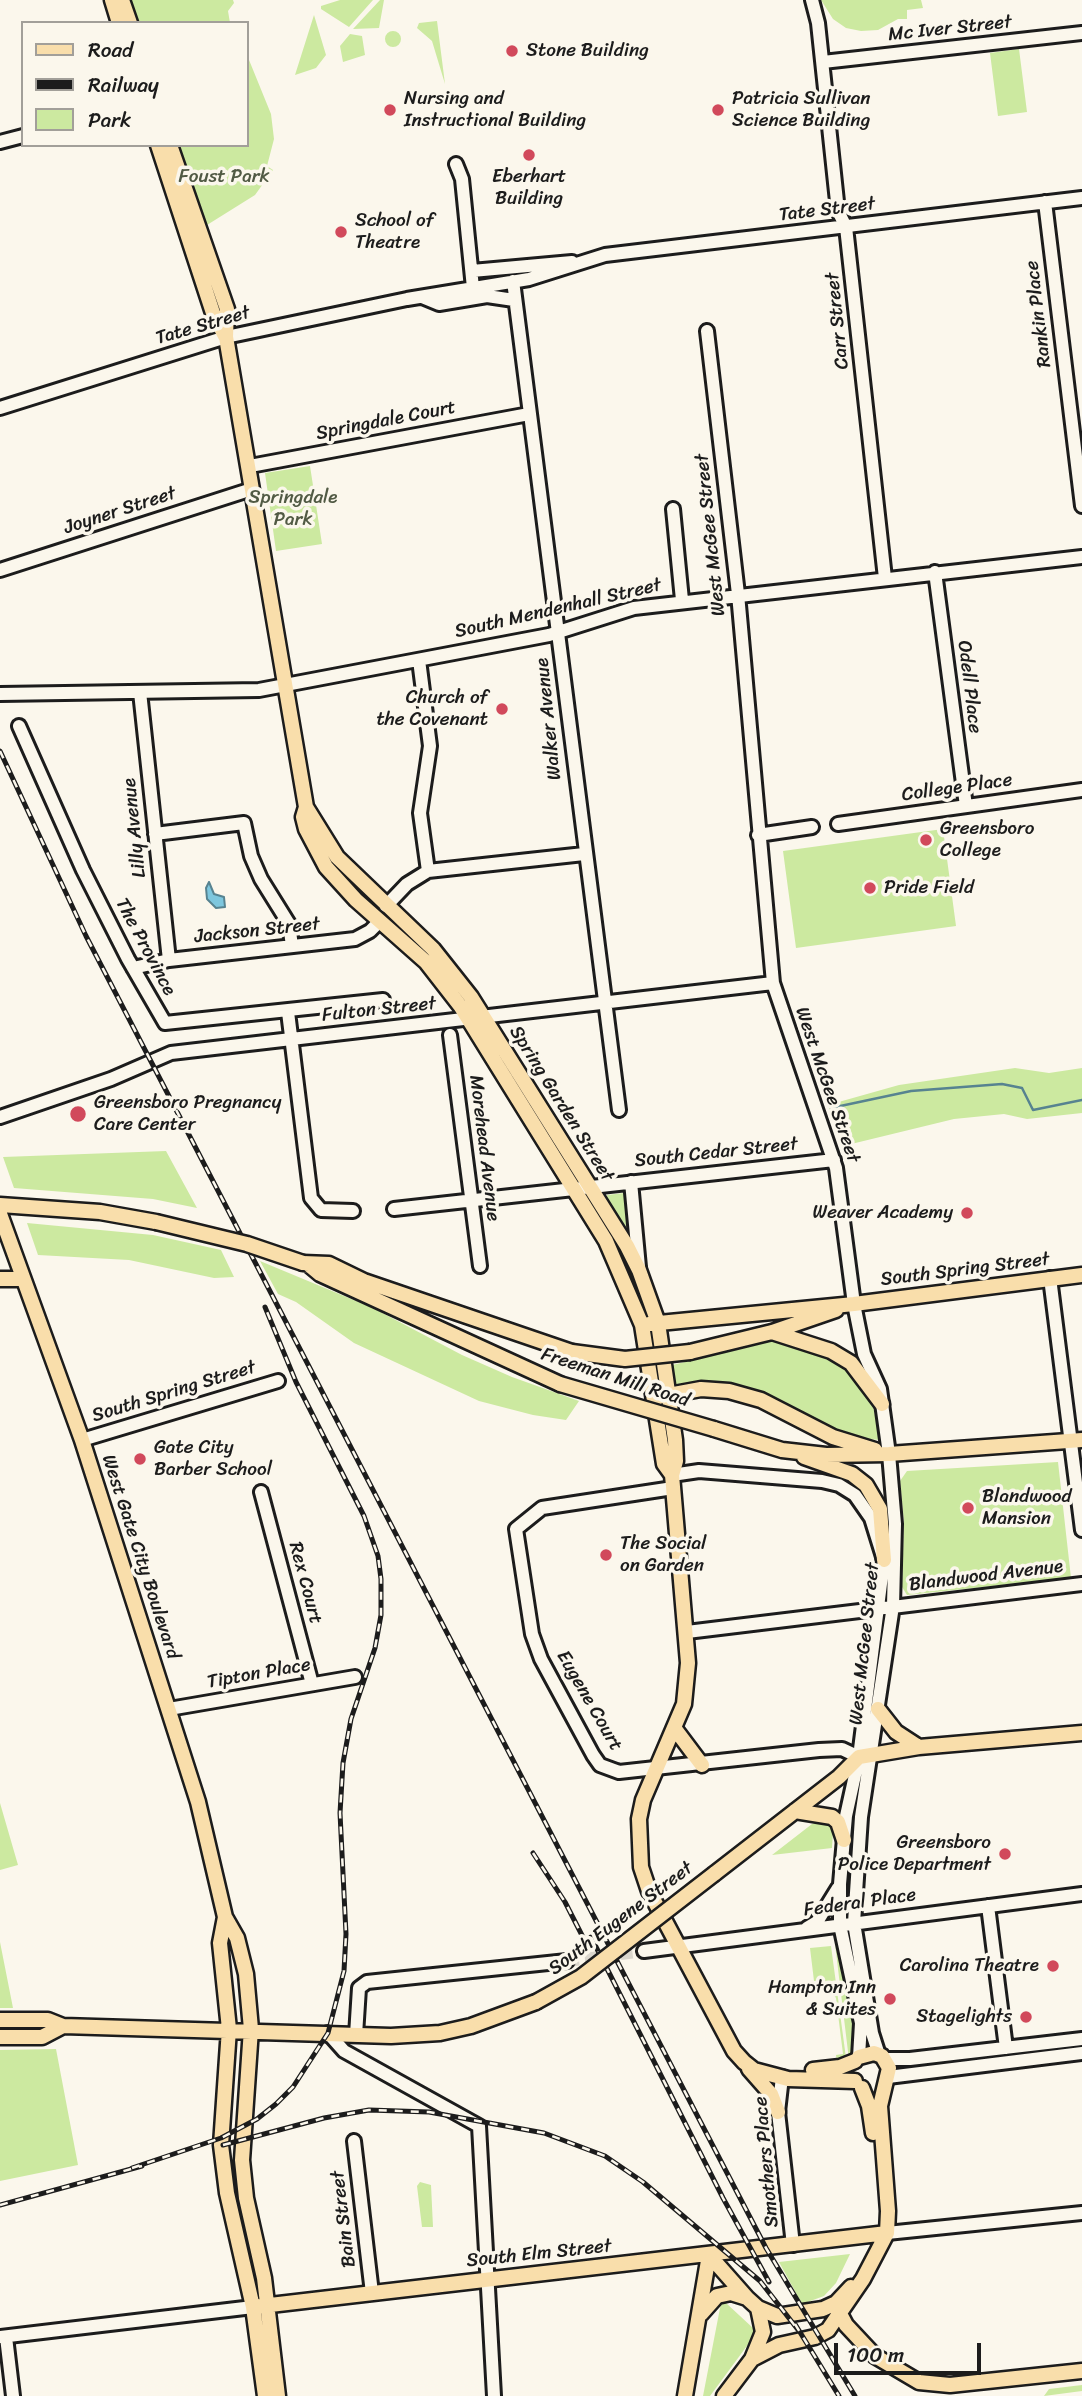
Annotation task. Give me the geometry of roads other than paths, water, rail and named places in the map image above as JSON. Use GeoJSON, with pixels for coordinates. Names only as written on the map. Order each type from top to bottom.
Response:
{"type":"FeatureCollection","features":[{"type":"Feature","properties":{"kind":"main road"},"geometry":{"type":"LineString","coordinates":[[112,0],[118,21]]}},
{"type":"Feature","properties":{"kind":"main road"},"geometry":{"type":"LineString","coordinates":[[122,0],[129,21]]}},
{"type":"Feature","properties":{"kind":"main road","name":"Spring Garden Street"},"geometry":{"type":"LineString","coordinates":[[159,147],[213,313],[226,337]]}},
{"type":"Feature","properties":{"kind":"main road","name":"Spring Garden Street"},"geometry":{"type":"LineString","coordinates":[[171,147],[227,309],[226,337],[306,807],[337,857],[454,973],[477,1019],[619,1266],[642,1325],[663,1396]]}},
{"type":"Feature","properties":{"kind":"main road","name":"Spring Garden Street"},"geometry":{"type":"LineString","coordinates":[[306,807],[303,817],[306,829],[326,867],[426,962],[477,1019],[590,1187],[639,1270],[657,1323],[663,1396],[664,1464],[672,1482],[687,1632],[687,1683],[675,1729],[655,1768],[643,1800],[637,1830],[638,1847],[649,1891],[678,1947],[734,2051],[771,2094],[778,2112]]}},
{"type":"Feature","properties":{"kind":"main road","name":"Freeman Mill Road"},"geometry":{"type":"LineString","coordinates":[[0,1205],[100,1212],[156,1222],[247,1244],[305,1264],[320,1274],[560,1384],[793,1452],[889,1454],[1076,1441]]}},
{"type":"Feature","properties":{"kind":"main road","name":"West Gate City Boulevard"},"geometry":{"type":"LineString","coordinates":[[0,1214],[82,1440],[200,1809],[225,1917],[237,1938],[246,1974],[251,2029],[242,2160],[260,2307]]}},
{"type":"Feature","properties":{"kind":"main road","name":"Freeman Mill Road"},"geometry":{"type":"LineString","coordinates":[[305,1264],[329,1264],[364,1281],[572,1352],[625,1359],[690,1352],[772,1332],[854,1304]]}},
{"type":"Feature","properties":{"kind":"main road","name":"South Spring Street"},"geometry":{"type":"LineString","coordinates":[[854,1304],[1082,1275]]}},
{"type":"Feature","properties":{"kind":"main road"},"geometry":{"type":"LineString","coordinates":[[0,1279],[23,1279]]}},
{"type":"Feature","properties":{"kind":"main road"},"geometry":{"type":"LineString","coordinates":[[642,1325],[854,1304]]}},
{"type":"Feature","properties":{"kind":"main road"},"geometry":{"type":"LineString","coordinates":[[772,1332],[831,1351],[850,1363],[881,1404]]}},
{"type":"Feature","properties":{"kind":"main road"},"geometry":{"type":"LineString","coordinates":[[663,1396],[701,1390],[729,1391],[761,1400],[833,1437],[889,1454]]}},
{"type":"Feature","properties":{"kind":"main road"},"geometry":{"type":"LineString","coordinates":[[793,1452],[852,1474],[866,1485],[880,1509],[884,1560]]}},
{"type":"Feature","properties":{"kind":"main road"},"geometry":{"type":"LineString","coordinates":[[878,1709],[896,1732],[919,1747]]}},
{"type":"Feature","properties":{"kind":"main road"},"geometry":{"type":"LineString","coordinates":[[675,1729],[702,1765]]}},
{"type":"Feature","properties":{"kind":"main road"},"geometry":{"type":"LineString","coordinates":[[866,1755],[919,1747],[1082,1733]]}},
{"type":"Feature","properties":{"kind":"main road","name":"South Eugene Street"},"geometry":{"type":"LineString","coordinates":[[0,2021],[48,2020],[63,2026],[251,2029],[356,2035],[440,2032],[495,2019],[536,2002],[581,1977],[866,1755]]}},
{"type":"Feature","properties":{"kind":"main road"},"geometry":{"type":"LineString","coordinates":[[795,1811],[832,1817],[842,1828],[844,1840]]}},
{"type":"Feature","properties":{"kind":"main road","name":"West Gate City Boulevard"},"geometry":{"type":"LineString","coordinates":[[225,1917],[220,1943],[229,2029],[221,2146],[227,2193],[260,2307]]}},
{"type":"Feature","properties":{"kind":"main road","name":"South Eugene Street"},"geometry":{"type":"LineString","coordinates":[[0,2038],[42,2037],[63,2026]]}},
{"type":"Feature","properties":{"kind":"main road"},"geometry":{"type":"LineString","coordinates":[[752,2359],[779,2345],[824,2333],[863,2271],[882,2234],[888,2211],[880,2106],[889,2068],[882,2057],[869,2052],[838,2068],[793,2071],[782,2077]]}},
{"type":"Feature","properties":{"kind":"main road"},"geometry":{"type":"LineString","coordinates":[[857,2059],[852,2073],[869,2106],[882,2234]]}},
{"type":"Feature","properties":{"kind":"main road"},"geometry":{"type":"LineString","coordinates":[[744,2062],[754,2070],[782,2077],[858,2084],[877,2089],[887,2080]]}},
{"type":"Feature","properties":{"kind":"main road","name":"South Elm Street"},"geometry":{"type":"LineString","coordinates":[[260,2307],[882,2234]]}},
{"type":"Feature","properties":{"kind":"main road"},"geometry":{"type":"LineString","coordinates":[[709,2255],[758,2308],[788,2317],[838,2309]]}},
{"type":"Feature","properties":{"kind":"main road"},"geometry":{"type":"LineString","coordinates":[[689,2393],[709,2255]]}},
{"type":"Feature","properties":{"kind":"main road"},"geometry":{"type":"LineString","coordinates":[[700,2315],[716,2296],[731,2293],[747,2298]]}},
{"type":"Feature","properties":{"kind":"main road"},"geometry":{"type":"LineString","coordinates":[[260,2307],[265,2396]]}},
{"type":"Feature","properties":{"kind":"main road"},"geometry":{"type":"LineString","coordinates":[[260,2307],[278,2396]]}},
{"type":"Feature","properties":{"kind":"main road"},"geometry":{"type":"LineString","coordinates":[[724,2394],[752,2359],[763,2332],[758,2308]]}},
{"type":"Feature","properties":{"kind":"main road"},"geometry":{"type":"LineString","coordinates":[[838,2309],[859,2342],[875,2356],[919,2382],[950,2385],[1082,2371]]}},
{"type":"Feature","properties":{"kind":"street","name":"Carr Street"},"geometry":{"type":"LineString","coordinates":[[812,0],[823,62],[838,211],[846,228],[885,578]]}},
{"type":"Feature","properties":{"kind":"street","name":"Mc Iver Street"},"geometry":{"type":"LineString","coordinates":[[823,62],[1082,33]]}},
{"type":"Feature","properties":{"kind":"street"},"geometry":{"type":"LineString","coordinates":[[0,142],[21,137]]}},
{"type":"Feature","properties":{"kind":"street"},"geometry":{"type":"LineString","coordinates":[[456,164],[462,179],[473,288]]}},
{"type":"Feature","properties":{"kind":"street","name":"Tate Street"},"geometry":{"type":"LineString","coordinates":[[0,408],[226,337],[513,281],[628,251],[846,228],[1082,198]]}},
{"type":"Feature","properties":{"kind":"street","name":"Rankin Place"},"geometry":{"type":"LineString","coordinates":[[1045,202],[1082,506]]}},
{"type":"Feature","properties":{"kind":"street","name":"Tate Street"},"geometry":{"type":"LineString","coordinates":[[472,271],[558,261],[578,262]]}},
{"type":"Feature","properties":{"kind":"street","name":"Walker Avenue"},"geometry":{"type":"LineString","coordinates":[[513,281],[618,1111]]}},
{"type":"Feature","properties":{"kind":"street","name":"Tate Street"},"geometry":{"type":"LineString","coordinates":[[421,297],[439,304],[487,296],[514,300]]}},
{"type":"Feature","properties":{"kind":"street","name":"West McGee Street"},"geometry":{"type":"LineString","coordinates":[[707,331],[738,594],[773,983],[834,1160],[861,1343],[880,1389],[889,1454],[895,1524],[893,1606],[878,1709],[844,1840],[840,1884],[840,1925],[860,2014],[857,2059]]}},
{"type":"Feature","properties":{"kind":"street","name":"Springdale Court"},"geometry":{"type":"LineString","coordinates":[[250,466],[529,414]]}},
{"type":"Feature","properties":{"kind":"street","name":"Joyner Street"},"geometry":{"type":"LineString","coordinates":[[0,570],[252,489]]}},
{"type":"Feature","properties":{"kind":"street"},"geometry":{"type":"LineString","coordinates":[[673,509],[682,600]]}},
{"type":"Feature","properties":{"kind":"street","name":"South Mendenhall Street"},"geometry":{"type":"LineString","coordinates":[[0,695],[259,690],[557,631],[634,608],[682,600],[1082,557]]}},
{"type":"Feature","properties":{"kind":"street","name":"Odell Place"},"geometry":{"type":"LineString","coordinates":[[935,572],[966,806]]}},
{"type":"Feature","properties":{"kind":"street"},"geometry":{"type":"LineString","coordinates":[[419,660],[430,746],[420,813],[428,871]]}},
{"type":"Feature","properties":{"kind":"street","name":"Lilly Avenue"},"geometry":{"type":"LineString","coordinates":[[140,692],[169,960]]}},
{"type":"Feature","properties":{"kind":"street","name":"The Province"},"geometry":{"type":"LineString","coordinates":[[19,726],[83,870],[133,968],[162,1020],[168,1025],[383,1000]]}},
{"type":"Feature","properties":{"kind":"street","name":"College Place"},"geometry":{"type":"LineString","coordinates":[[838,824],[1082,790]]}},
{"type":"Feature","properties":{"kind":"street"},"geometry":{"type":"LineString","coordinates":[[155,834],[244,823],[251,856],[261,879],[289,924],[292,946]]}},
{"type":"Feature","properties":{"kind":"street"},"geometry":{"type":"LineString","coordinates":[[758,835],[812,827]]}},
{"type":"Feature","properties":{"kind":"street"},"geometry":{"type":"LineString","coordinates":[[386,906],[407,884],[428,871],[584,855]]}},
{"type":"Feature","properties":{"kind":"street","name":"Jackson Street"},"geometry":{"type":"LineString","coordinates":[[133,968],[169,960],[355,939],[370,931],[380,921]]}},
{"type":"Feature","properties":{"kind":"street","name":"Fulton Street"},"geometry":{"type":"LineString","coordinates":[[0,1117],[111,1079],[162,1055],[210,1046],[477,1019],[773,983]]}},
{"type":"Feature","properties":{"kind":"street"},"geometry":{"type":"LineString","coordinates":[[288,1012],[311,1198],[321,1210],[354,1211]]}},
{"type":"Feature","properties":{"kind":"street","name":"Morehead Avenue"},"geometry":{"type":"LineString","coordinates":[[450,1035],[480,1266]]}},
{"type":"Feature","properties":{"kind":"street","name":"South Cedar Street"},"geometry":{"type":"LineString","coordinates":[[394,1209],[834,1160]]}},
{"type":"Feature","properties":{"kind":"street"},"geometry":{"type":"LineString","coordinates":[[631,1182],[639,1270]]}},
{"type":"Feature","properties":{"kind":"street"},"geometry":{"type":"LineString","coordinates":[[1050,1279],[1076,1441],[1082,1530]]}},
{"type":"Feature","properties":{"kind":"street","name":"South Spring Street"},"geometry":{"type":"LineString","coordinates":[[82,1440],[278,1381]]}},
{"type":"Feature","properties":{"kind":"street"},"geometry":{"type":"LineString","coordinates":[[672,1482],[699,1471],[755,1474],[839,1485],[855,1495],[865,1507],[884,1560]]}},
{"type":"Feature","properties":{"kind":"street","name":"Eugene Court"},"geometry":{"type":"LineString","coordinates":[[672,1482],[542,1508],[518,1526],[515,1534],[532,1634],[541,1659],[593,1755],[609,1770],[619,1772],[834,1749],[866,1755]]}},
{"type":"Feature","properties":{"kind":"street","name":"Rex Court"},"geometry":{"type":"LineString","coordinates":[[261,1492],[312,1684]]}},
{"type":"Feature","properties":{"kind":"street","name":"West McGee Street"},"geometry":{"type":"LineString","coordinates":[[882,2057],[872,2033],[854,1923],[877,1608],[884,1560]]}},
{"type":"Feature","properties":{"kind":"street","name":"Blandwood Avenue"},"geometry":{"type":"LineString","coordinates":[[687,1632],[1082,1584]]}},
{"type":"Feature","properties":{"kind":"street","name":"Tipton Place"},"geometry":{"type":"LineString","coordinates":[[169,1709],[355,1677]]}},
{"type":"Feature","properties":{"kind":"street"},"geometry":{"type":"LineString","coordinates":[[806,1930],[817,1922],[840,1884]]}},
{"type":"Feature","properties":{"kind":"street","name":"Federal Place"},"geometry":{"type":"LineString","coordinates":[[644,1951],[1082,1894]]}},
{"type":"Feature","properties":{"kind":"street"},"geometry":{"type":"LineString","coordinates":[[988,1906],[1006,2048]]}},
{"type":"Feature","properties":{"kind":"street"},"geometry":{"type":"LineString","coordinates":[[356,2035],[359,1987],[367,1982],[568,1961]]}},
{"type":"Feature","properties":{"kind":"street"},"geometry":{"type":"LineString","coordinates":[[328,2033],[344,2051],[479,2126],[494,2396]]}},
{"type":"Feature","properties":{"kind":"street"},"geometry":{"type":"LineString","coordinates":[[882,2057],[1006,2048],[1082,2039]]}},
{"type":"Feature","properties":{"kind":"street"},"geometry":{"type":"LineString","coordinates":[[887,2080],[1082,2053]]}},
{"type":"Feature","properties":{"kind":"street","name":"Smothers Place"},"geometry":{"type":"LineString","coordinates":[[782,2077],[778,2112],[793,2245]]}},
{"type":"Feature","properties":{"kind":"street","name":"Bain Street"},"geometry":{"type":"LineString","coordinates":[[354,2141],[372,2293]]}},
{"type":"Feature","properties":{"kind":"street","name":"South Elm Street"},"geometry":{"type":"LineString","coordinates":[[882,2234],[1082,2213]]}},
{"type":"Feature","properties":{"kind":"street","name":"South Elm Street"},"geometry":{"type":"LineString","coordinates":[[3,2337],[260,2307]]}},
{"type":"Feature","properties":{"kind":"street"},"geometry":{"type":"LineString","coordinates":[[3,2337],[13,2396]]}},
{"type":"Feature","properties":{"kind":"water"},"geometry":{"type":"Polygon","coordinates":[[[209,882],[214,894],[224,897],[225,907],[216,908],[207,899],[206,888],[209,882]]]}},
{"type":"Feature","properties":{"kind":"waterway"},"geometry":{"type":"LineString","coordinates":[[831,1108],[911,1091],[1002,1084],[1022,1088],[1033,1110],[1082,1100]]}},
{"type":"Feature","properties":{"kind":"tunnel"},"geometry":{"type":"LineString","coordinates":[[567,1961],[644,1951]]}},
{"type":"Feature","properties":{"kind":"railway"},"geometry":{"type":"LineString","coordinates":[[0,751],[86,936],[766,2248],[855,2396]]}},
{"type":"Feature","properties":{"kind":"railway"},"geometry":{"type":"LineString","coordinates":[[132,2168],[221,2138],[257,2119],[276,2104],[293,2087],[328,2033],[344,1971],[346,1934],[340,1813],[343,1763],[351,1719],[375,1648],[381,1615],[381,1579],[378,1556],[364,1516],[296,1382],[265,1307]]}},
{"type":"Feature","properties":{"kind":"railway"},"geometry":{"type":"LineString","coordinates":[[533,1853],[565,1902],[589,1949]]}},
{"type":"Feature","properties":{"kind":"railway"},"geometry":{"type":"LineString","coordinates":[[591,1937],[723,2198],[769,2282]]}},
{"type":"Feature","properties":{"kind":"railway"},"geometry":{"type":"LineString","coordinates":[[223,2145],[324,2118],[369,2110],[429,2112],[544,2133],[605,2156],[643,2182],[760,2281],[799,2331]]}},
{"type":"Feature","properties":{"kind":"railway"},"geometry":{"type":"LineString","coordinates":[[0,2205],[142,2166]]}},
{"type":"Feature","properties":{"kind":"railway"},"geometry":{"type":"LineString","coordinates":[[795,2324],[839,2396]]}},
{"type":"Feature","properties":{"kind":"place","name":"Stone Building"},"geometry":{"type":"Point","coordinates":[512,51]}},
{"type":"Feature","properties":{"kind":"place","name":"Nursing and Instructional Building"},"geometry":{"type":"Point","coordinates":[390,110]}},
{"type":"Feature","properties":{"kind":"place","name":"Patricia Sullivan Science Building"},"geometry":{"type":"Point","coordinates":[718,110]}},
{"type":"Feature","properties":{"kind":"place","name":"Eberhart Building"},"geometry":{"type":"Point","coordinates":[529,155]}},
{"type":"Feature","properties":{"kind":"place","name":"School of Theatre"},"geometry":{"type":"Point","coordinates":[341,232]}},
{"type":"Feature","properties":{"kind":"place","name":"Church of the Covenant"},"geometry":{"type":"Point","coordinates":[502,709]}},
{"type":"Feature","properties":{"kind":"place","name":"Greensboro College"},"geometry":{"type":"Point","coordinates":[926,840]}},
{"type":"Feature","properties":{"kind":"place","name":"Pride Field"},"geometry":{"type":"Point","coordinates":[870,888]}},
{"type":"Feature","properties":{"kind":"place","name":"Greensboro Pregnancy Care Center"},"geometry":{"type":"Point","coordinates":[78,1114]}},
{"type":"Feature","properties":{"kind":"place","name":"Weaver Academy"},"geometry":{"type":"Point","coordinates":[967,1213]}},
{"type":"Feature","properties":{"kind":"place","name":"Gate City Barber School"},"geometry":{"type":"Point","coordinates":[140,1459]}},
{"type":"Feature","properties":{"kind":"place","name":"Blandwood Mansion"},"geometry":{"type":"Point","coordinates":[968,1508]}},
{"type":"Feature","properties":{"kind":"place","name":"The Social on Garden"},"geometry":{"type":"Point","coordinates":[606,1555]}},
{"type":"Feature","properties":{"kind":"place","name":"Greensboro Police Department"},"geometry":{"type":"Point","coordinates":[1005,1854]}},
{"type":"Feature","properties":{"kind":"place","name":"Carolina Theatre"},"geometry":{"type":"Point","coordinates":[1053,1966]}},
{"type":"Feature","properties":{"kind":"place","name":"Hampton Inn & Suites"},"geometry":{"type":"Point","coordinates":[890,1999]}},
{"type":"Feature","properties":{"kind":"place","name":"Stagelights"},"geometry":{"type":"Point","coordinates":[1026,2017]}},
{"type":"Feature","properties":{"kind":"park label","name":"Foust Park"},"geometry":{"type":"Point","coordinates":[224,177]}},
{"type":"Feature","properties":{"kind":"park label","name":"Springdale Park"},"geometry":{"type":"Point","coordinates":[293,509]}}]}
